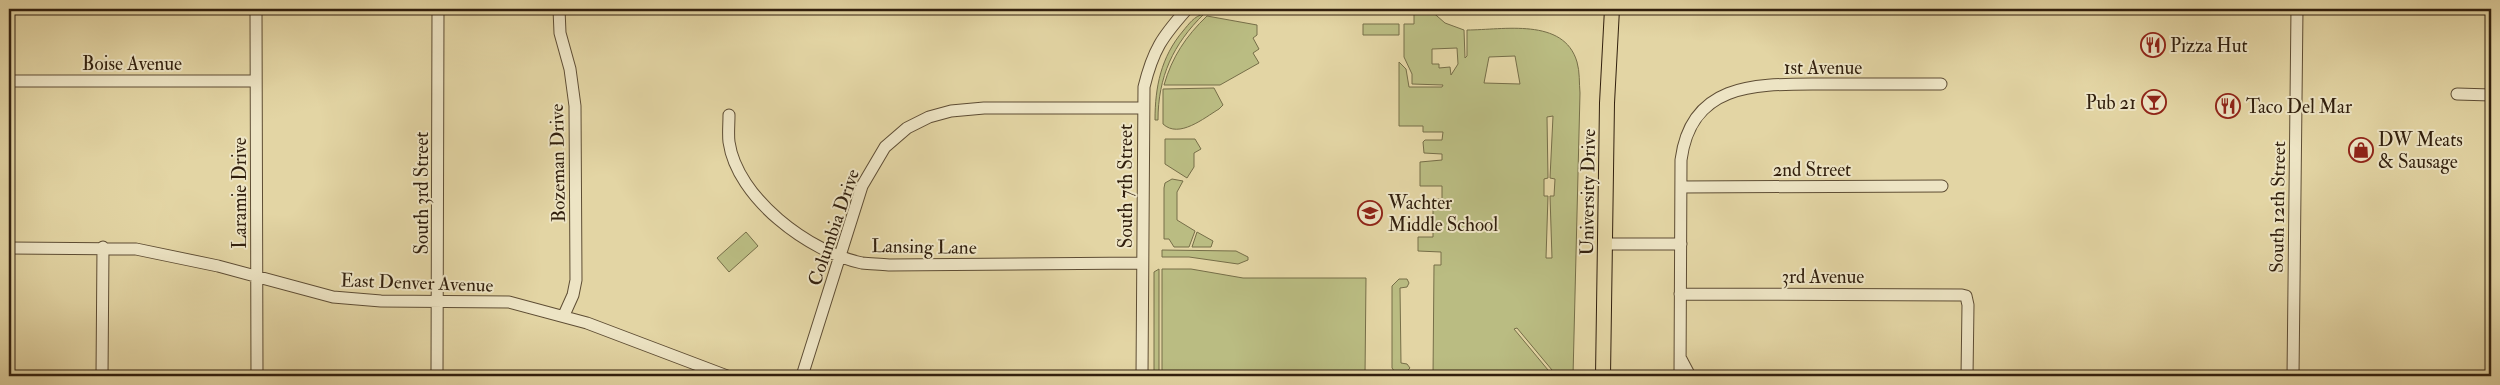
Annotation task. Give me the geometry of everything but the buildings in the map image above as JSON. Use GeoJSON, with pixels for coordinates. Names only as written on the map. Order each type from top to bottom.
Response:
{"type":"FeatureCollection","features":[{"type":"Feature","properties":{"kind":"main road","name":"University Drive"},"geometry":{"type":"LineString","coordinates":[[1603,376],[1607,97],[1612,9]]}},
{"type":"Feature","properties":{"kind":"street","name":"Laramie Drive"},"geometry":{"type":"LineString","coordinates":[[256,9],[257,376]]}},
{"type":"Feature","properties":{"kind":"street","name":"South 3rd Street"},"geometry":{"type":"LineString","coordinates":[[437,376],[438,9]]}},
{"type":"Feature","properties":{"kind":"street","name":"Bozeman Drive"},"geometry":{"type":"LineString","coordinates":[[559,9],[560,33],[570,69],[575,106],[576,280],[573,295],[564,315]]}},
{"type":"Feature","properties":{"kind":"street","name":"South 7th Street"},"geometry":{"type":"LineString","coordinates":[[1142,376],[1144,87],[1153,56],[1164,36],[1187,9]]}},
{"type":"Feature","properties":{"kind":"street","name":"South 12th Street"},"geometry":{"type":"LineString","coordinates":[[2293,376],[2297,9]]}},
{"type":"Feature","properties":{"kind":"street","name":"Boise Avenue"},"geometry":{"type":"LineString","coordinates":[[9,81],[256,81]]}},
{"type":"Feature","properties":{"kind":"street","name":"1st Avenue"},"geometry":{"type":"LineString","coordinates":[[1681,187],[1685,139],[1695,119],[1709,105],[1739,89],[1762,84],[1941,84]]}},
{"type":"Feature","properties":{"kind":"street"},"geometry":{"type":"LineString","coordinates":[[2457,94],[2491,95]]}},
{"type":"Feature","properties":{"kind":"street","name":"Columbia Drive"},"geometry":{"type":"LineString","coordinates":[[802,376],[862,186],[885,146],[907,128],[929,117],[951,111],[984,108],[1143,108]]}},
{"type":"Feature","properties":{"kind":"street","name":"Lansing Lane"},"geometry":{"type":"LineString","coordinates":[[729,115],[729,142],[737,168],[760,202],[796,233],[840,255],[862,263],[889,265],[1142,263]]}},
{"type":"Feature","properties":{"kind":"street","name":"2nd Street"},"geometry":{"type":"LineString","coordinates":[[1681,187],[1942,186]]}},
{"type":"Feature","properties":{"kind":"street"},"geometry":{"type":"LineString","coordinates":[[1680,376],[1681,187]]}},
{"type":"Feature","properties":{"kind":"street"},"geometry":{"type":"LineString","coordinates":[[1606,244],[1680,244]]}},
{"type":"Feature","properties":{"kind":"street","name":"East Denver Avenue"},"geometry":{"type":"LineString","coordinates":[[9,248],[103,247],[157,253],[333,297],[381,301],[509,302],[564,315],[727,376]]}},
{"type":"Feature","properties":{"kind":"street"},"geometry":{"type":"LineString","coordinates":[[102,376],[103,247]]}},
{"type":"Feature","properties":{"kind":"street","name":"3rd Avenue"},"geometry":{"type":"LineString","coordinates":[[1680,294],[1958,294],[1966,296],[1968,305],[1967,376]]}},
{"type":"Feature","properties":{"kind":"street"},"geometry":{"type":"LineString","coordinates":[[1680,357],[1690,376]]}},
{"type":"Feature","properties":{"kind":"green space"},"geometry":{"type":"Polygon","coordinates":[[[1414,9],[1429,9],[1445,23],[1464,30],[1465,58],[1467,56],[1467,30],[1514,28],[1546,32],[1559,38],[1570,48],[1577,62],[1580,93],[1573,376],[1557,376],[1517,328],[1514,329],[1553,376],[1433,376],[1434,265],[1441,265],[1441,252],[1418,251],[1418,237],[1433,237],[1433,199],[1442,199],[1442,186],[1420,186],[1420,162],[1442,160],[1442,154],[1424,153],[1423,142],[1425,140],[1442,140],[1443,132],[1423,132],[1423,126],[1399,126],[1399,62],[1406,69],[1409,87],[1442,87],[1443,85],[1412,84],[1412,74],[1404,57],[1404,24],[1414,24],[1414,9]],[[1457,48],[1432,49],[1432,64],[1439,64],[1439,68],[1450,67],[1451,75],[1458,64],[1457,48]],[[1515,56],[1489,57],[1484,83],[1520,84],[1515,56]],[[1553,116],[1547,117],[1548,178],[1544,179],[1544,196],[1548,196],[1546,258],[1552,258],[1550,196],[1554,196],[1555,179],[1550,178],[1553,116]]]}},
{"type":"Feature","properties":{"kind":"green space"},"geometry":{"type":"Polygon","coordinates":[[[1204,14],[1184,37],[1169,62],[1161,90],[1158,120],[1155,120],[1158,84],[1169,51],[1190,23],[1204,14]]]}},
{"type":"Feature","properties":{"kind":"green space"},"geometry":{"type":"Polygon","coordinates":[[[1207,16],[1257,25],[1257,35],[1253,38],[1259,49],[1253,53],[1259,63],[1220,85],[1164,85],[1171,65],[1181,48],[1207,16]]]}},
{"type":"Feature","properties":{"kind":"green space"},"geometry":{"type":"Polygon","coordinates":[[[1363,24],[1399,24],[1399,35],[1363,35],[1363,24]]]}},
{"type":"Feature","properties":{"kind":"green space"},"geometry":{"type":"Polygon","coordinates":[[[1214,88],[1223,105],[1219,109],[1199,122],[1184,128],[1169,128],[1163,124],[1163,89],[1214,88]]]}},
{"type":"Feature","properties":{"kind":"green space"},"geometry":{"type":"Polygon","coordinates":[[[1165,139],[1195,139],[1201,149],[1194,153],[1194,167],[1187,178],[1165,164],[1165,139]]]}},
{"type":"Feature","properties":{"kind":"green space"},"geometry":{"type":"Polygon","coordinates":[[[1172,179],[1183,181],[1177,192],[1177,220],[1195,231],[1189,247],[1174,247],[1169,239],[1164,239],[1164,188],[1165,183],[1172,179]]]}},
{"type":"Feature","properties":{"kind":"green space"},"geometry":{"type":"Polygon","coordinates":[[[746,232],[758,246],[729,272],[717,258],[746,232]]]}},
{"type":"Feature","properties":{"kind":"green space"},"geometry":{"type":"Polygon","coordinates":[[[1197,232],[1213,241],[1211,247],[1192,247],[1197,232]]]}},
{"type":"Feature","properties":{"kind":"green space"},"geometry":{"type":"Polygon","coordinates":[[[1162,250],[1236,251],[1248,257],[1248,260],[1238,264],[1189,257],[1162,257],[1162,250]]]}},
{"type":"Feature","properties":{"kind":"green space"},"geometry":{"type":"Polygon","coordinates":[[[1159,269],[1159,376],[1154,376],[1154,272],[1159,269]]]}},
{"type":"Feature","properties":{"kind":"green space"},"geometry":{"type":"Polygon","coordinates":[[[1162,269],[1191,269],[1243,278],[1366,278],[1365,376],[1162,376],[1162,269]]]}},
{"type":"Feature","properties":{"kind":"green space"},"geometry":{"type":"Polygon","coordinates":[[[1399,279],[1407,279],[1409,283],[1407,287],[1400,288],[1401,363],[1407,364],[1410,368],[1405,373],[1395,372],[1392,368],[1392,286],[1399,279]]]}},
{"type":"Feature","properties":{"kind":"place","name":"Pizza Hut"},"geometry":{"type":"Point","coordinates":[2153,45]}},
{"type":"Feature","properties":{"kind":"place","name":"Pub 21"},"geometry":{"type":"Point","coordinates":[2154,102]}},
{"type":"Feature","properties":{"kind":"place","name":"Taco Del Mar"},"geometry":{"type":"Point","coordinates":[2228,106]}},
{"type":"Feature","properties":{"kind":"place","name":"DW Meats & Sausage"},"geometry":{"type":"Point","coordinates":[2361,150]}},
{"type":"Feature","properties":{"kind":"place","name":"Wachter Middle School"},"geometry":{"type":"Point","coordinates":[1370,213]}}]}
